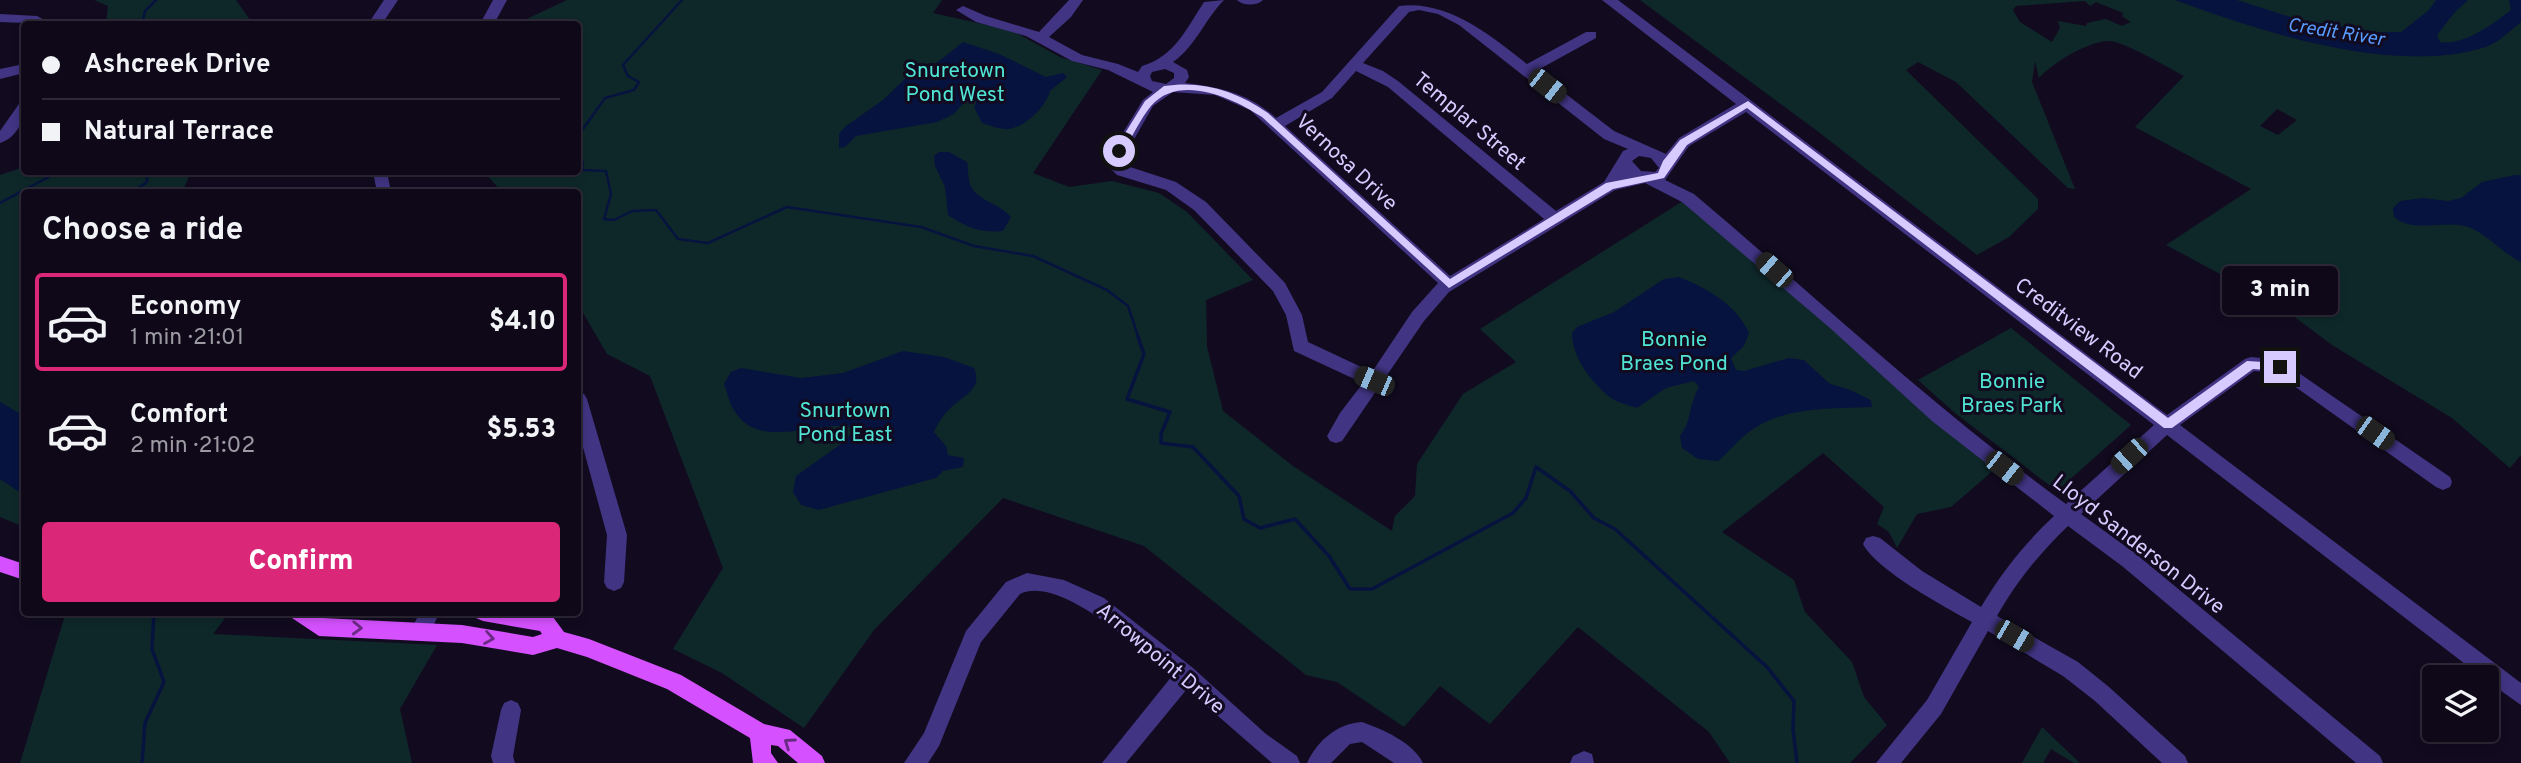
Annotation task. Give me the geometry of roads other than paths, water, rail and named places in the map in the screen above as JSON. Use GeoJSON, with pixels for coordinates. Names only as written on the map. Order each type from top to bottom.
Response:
{"type":"FeatureCollection","features":[{"type":"Feature","properties":{"kind":"main road"},"geometry":{"type":"LineString","coordinates":[[0,564],[21,571]]}},
{"type":"Feature","properties":{"kind":"main road"},"geometry":{"type":"LineString","coordinates":[[304,616],[319,627],[425,621],[462,634],[533,646],[556,639],[628,662],[674,682],[760,733],[783,737],[814,763]]}},
{"type":"Feature","properties":{"kind":"main road"},"geometry":{"type":"LineString","coordinates":[[504,616],[546,624],[556,639]]}},
{"type":"Feature","properties":{"kind":"main road"},"geometry":{"type":"LineString","coordinates":[[760,733],[761,757],[767,763]]}},
{"type":"Feature","properties":{"kind":"street"},"geometry":{"type":"LineString","coordinates":[[377,21],[391,0]]}},
{"type":"Feature","properties":{"kind":"street"},"geometry":{"type":"LineString","coordinates":[[489,21],[500,0]]}},
{"type":"Feature","properties":{"kind":"street"},"geometry":{"type":"LineString","coordinates":[[1040,38],[1069,11],[1076,0]]}},
{"type":"Feature","properties":{"kind":"street"},"geometry":{"type":"LineString","coordinates":[[1148,103],[1150,74],[1182,48],[1209,5],[1217,0]]}},
{"type":"Feature","properties":{"kind":"street"},"geometry":{"type":"LineString","coordinates":[[1244,0],[1256,0]]}},
{"type":"Feature","properties":{"kind":"street","name":"Creditview Road"},"geometry":{"type":"LineString","coordinates":[[1609,0],[2521,695]]}},
{"type":"Feature","properties":{"kind":"street"},"geometry":{"type":"LineString","coordinates":[[1276,125],[1323,98],[1404,9],[1423,5],[1455,16],[1609,135],[1660,156],[1667,166]]}},
{"type":"Feature","properties":{"kind":"street"},"geometry":{"type":"LineString","coordinates":[[962,10],[1040,38],[1068,55],[1150,74]]}},
{"type":"Feature","properties":{"kind":"street"},"geometry":{"type":"LineString","coordinates":[[0,18],[39,21]]}},
{"type":"Feature","properties":{"kind":"street"},"geometry":{"type":"LineString","coordinates":[[1527,70],[1591,35]]}},
{"type":"Feature","properties":{"kind":"street"},"geometry":{"type":"LineString","coordinates":[[1182,48],[1180,81],[1148,103],[1115,157],[1117,167],[1122,171],[1171,186],[1200,206],[1279,287],[1292,309],[1300,346],[1374,381]]}},
{"type":"Feature","properties":{"kind":"street","name":"Vernosa Drive"},"geometry":{"type":"LineString","coordinates":[[1207,89],[1155,88],[1150,74],[1171,65],[1207,89],[1245,101],[1276,125],[1449,284]]}},
{"type":"Feature","properties":{"kind":"street","name":"Templar Street"},"geometry":{"type":"LineString","coordinates":[[1354,65],[1378,74],[1392,84],[1555,219]]}},
{"type":"Feature","properties":{"kind":"street"},"geometry":{"type":"LineString","coordinates":[[0,74],[21,70]]}},
{"type":"Feature","properties":{"kind":"street"},"geometry":{"type":"LineString","coordinates":[[1610,186],[1632,152],[1684,142],[1748,104]]}},
{"type":"Feature","properties":{"kind":"street"},"geometry":{"type":"LineString","coordinates":[[0,138],[21,112]]}},
{"type":"Feature","properties":{"kind":"street"},"geometry":{"type":"LineString","coordinates":[[1609,135],[1633,174],[1646,178]]}},
{"type":"Feature","properties":{"kind":"street"},"geometry":{"type":"LineString","coordinates":[[1336,436],[1345,418],[1425,306],[1449,284],[1610,186],[1661,176],[1684,142]]}},
{"type":"Feature","properties":{"kind":"street","name":"Lloyd Sanderson Drive"},"geometry":{"type":"LineString","coordinates":[[1667,166],[1688,198]]}},
{"type":"Feature","properties":{"kind":"street","name":"Lloyd Sanderson Drive"},"geometry":{"type":"LineString","coordinates":[[1646,178],[1688,198],[1836,324],[1938,416],[2142,570],[2372,763]]}},
{"type":"Feature","properties":{"kind":"street"},"geometry":{"type":"LineString","coordinates":[[1887,763],[1934,707],[2017,566],[2065,514],[2168,424],[2251,364],[2280,367],[2443,482]]}},
{"type":"Feature","properties":{"kind":"street"},"geometry":{"type":"LineString","coordinates":[[581,409],[617,535],[614,582]]}},
{"type":"Feature","properties":{"kind":"street"},"geometry":{"type":"LineString","coordinates":[[1873,544],[1902,571],[2065,666],[2113,704],[2177,763]]}},
{"type":"Feature","properties":{"kind":"street","name":"Arrowpoint Drive"},"geometry":{"type":"LineString","coordinates":[[915,763],[932,739],[973,637],[1013,588],[1027,581],[1045,583],[1090,599],[1186,676],[1259,741],[1289,763]]}},
{"type":"Feature","properties":{"kind":"street"},"geometry":{"type":"LineString","coordinates":[[1113,763],[1186,676]]}},
{"type":"Feature","properties":{"kind":"street"},"geometry":{"type":"LineString","coordinates":[[504,763],[502,756],[511,710]]}},
{"type":"Feature","properties":{"kind":"street"},"geometry":{"type":"LineString","coordinates":[[1318,763],[1334,741],[1354,731],[1367,734],[1412,763]]}},
{"type":"Feature","properties":{"kind":"water","name":"Credit River"},"geometry":{"type":"Polygon","coordinates":[[[2175,0],[2237,0],[2300,20],[2378,32],[2401,32],[2429,10],[2436,0],[2468,0],[2437,35],[2440,42],[2459,41],[2487,27],[2511,10],[2509,0],[2521,0],[2521,22],[2486,47],[2450,55],[2411,56],[2370,53],[2287,37],[2175,0]]]}},
{"type":"Feature","properties":{"kind":"water"},"geometry":{"type":"Polygon","coordinates":[[[963,42],[999,54],[1046,77],[1063,73],[1067,77],[1050,91],[1034,115],[1010,129],[982,123],[974,107],[979,96],[971,94],[954,114],[937,122],[856,136],[845,147],[839,148],[839,134],[846,126],[883,100],[910,74],[938,62],[963,42]]]}},
{"type":"Feature","properties":{"kind":"water"},"geometry":{"type":"Polygon","coordinates":[[[939,152],[949,152],[967,162],[973,190],[1011,217],[1003,231],[974,229],[948,215],[945,187],[935,166],[934,156],[939,152]]]}},
{"type":"Feature","properties":{"kind":"water"},"geometry":{"type":"Polygon","coordinates":[[[2521,175],[2521,262],[2484,235],[2468,227],[2451,224],[2409,224],[2394,217],[2393,208],[2400,201],[2423,198],[2448,201],[2461,198],[2482,182],[2521,175]]]}},
{"type":"Feature","properties":{"kind":"water"},"geometry":{"type":"Polygon","coordinates":[[[1679,277],[1720,299],[1744,323],[1749,333],[1744,346],[1731,358],[1736,370],[1744,371],[1789,358],[1804,360],[1830,384],[1871,400],[1872,407],[1811,410],[1782,416],[1750,431],[1718,461],[1698,459],[1682,448],[1680,436],[1699,387],[1694,381],[1666,388],[1637,408],[1624,404],[1611,398],[1590,377],[1575,352],[1572,333],[1577,327],[1614,312],[1664,279],[1679,277]]]}},
{"type":"Feature","properties":{"kind":"water"},"geometry":{"type":"Polygon","coordinates":[[[903,351],[944,357],[974,368],[975,385],[945,413],[934,432],[946,446],[948,455],[964,458],[963,467],[943,471],[936,478],[819,510],[801,505],[793,492],[796,476],[845,441],[853,431],[848,426],[786,432],[756,429],[744,422],[731,404],[724,384],[731,372],[741,368],[801,378],[843,373],[903,351]]]}},
{"type":"Feature","properties":{"kind":"water"},"geometry":{"type":"Polygon","coordinates":[[[0,402],[21,414],[21,493],[0,479],[0,402]]]}},
{"type":"Feature","properties":{"kind":"waterway"},"geometry":{"type":"LineString","coordinates":[[143,21],[145,11],[156,0]]}},
{"type":"Feature","properties":{"kind":"waterway"},"geometry":{"type":"LineString","coordinates":[[581,132],[605,98],[634,90],[639,82],[628,76],[623,65],[682,0]]}},
{"type":"Feature","properties":{"kind":"waterway"},"geometry":{"type":"LineString","coordinates":[[581,161],[582,170],[606,171],[611,194],[604,219],[614,220],[632,211],[656,210],[678,239],[708,243],[787,207],[921,227],[974,246],[1033,256],[1107,290],[1128,306],[1139,339]]}},
{"type":"Feature","properties":{"kind":"waterway"},"geometry":{"type":"LineString","coordinates":[[26,189],[52,175]]}},
{"type":"Feature","properties":{"kind":"waterway"},"geometry":{"type":"LineString","coordinates":[[137,189],[147,182],[147,175]]}},
{"type":"Feature","properties":{"kind":"waterway"},"geometry":{"type":"LineString","coordinates":[[0,203],[21,192]]}},
{"type":"Feature","properties":{"kind":"waterway"},"geometry":{"type":"LineString","coordinates":[[1138,337],[1144,354],[1127,399],[1170,412],[1161,434],[1161,443],[1193,447],[1239,496],[1244,519],[1260,528],[1295,519],[1329,556],[1350,589],[1372,589],[1513,513],[1526,498],[1536,467],[1570,491],[1594,518],[1615,529],[1767,667],[1794,701],[1793,729],[1797,763]]}},
{"type":"Feature","properties":{"kind":"waterway"},"geometry":{"type":"LineString","coordinates":[[142,763],[145,723],[164,682],[152,649],[154,616]]}},
{"type":"Feature","properties":{"kind":"park label","name":"Snuretown Pond West"},"geometry":{"type":"Point","coordinates":[955,82]}},
{"type":"Feature","properties":{"kind":"park label","name":"Bonnie Braes Pond"},"geometry":{"type":"Point","coordinates":[1674,351]}},
{"type":"Feature","properties":{"kind":"park label","name":"Bonnie Braes Park"},"geometry":{"type":"Point","coordinates":[2012,393]}},
{"type":"Feature","properties":{"kind":"park label","name":"Snurtown Pond East"},"geometry":{"type":"Point","coordinates":[845,422]}}]}
